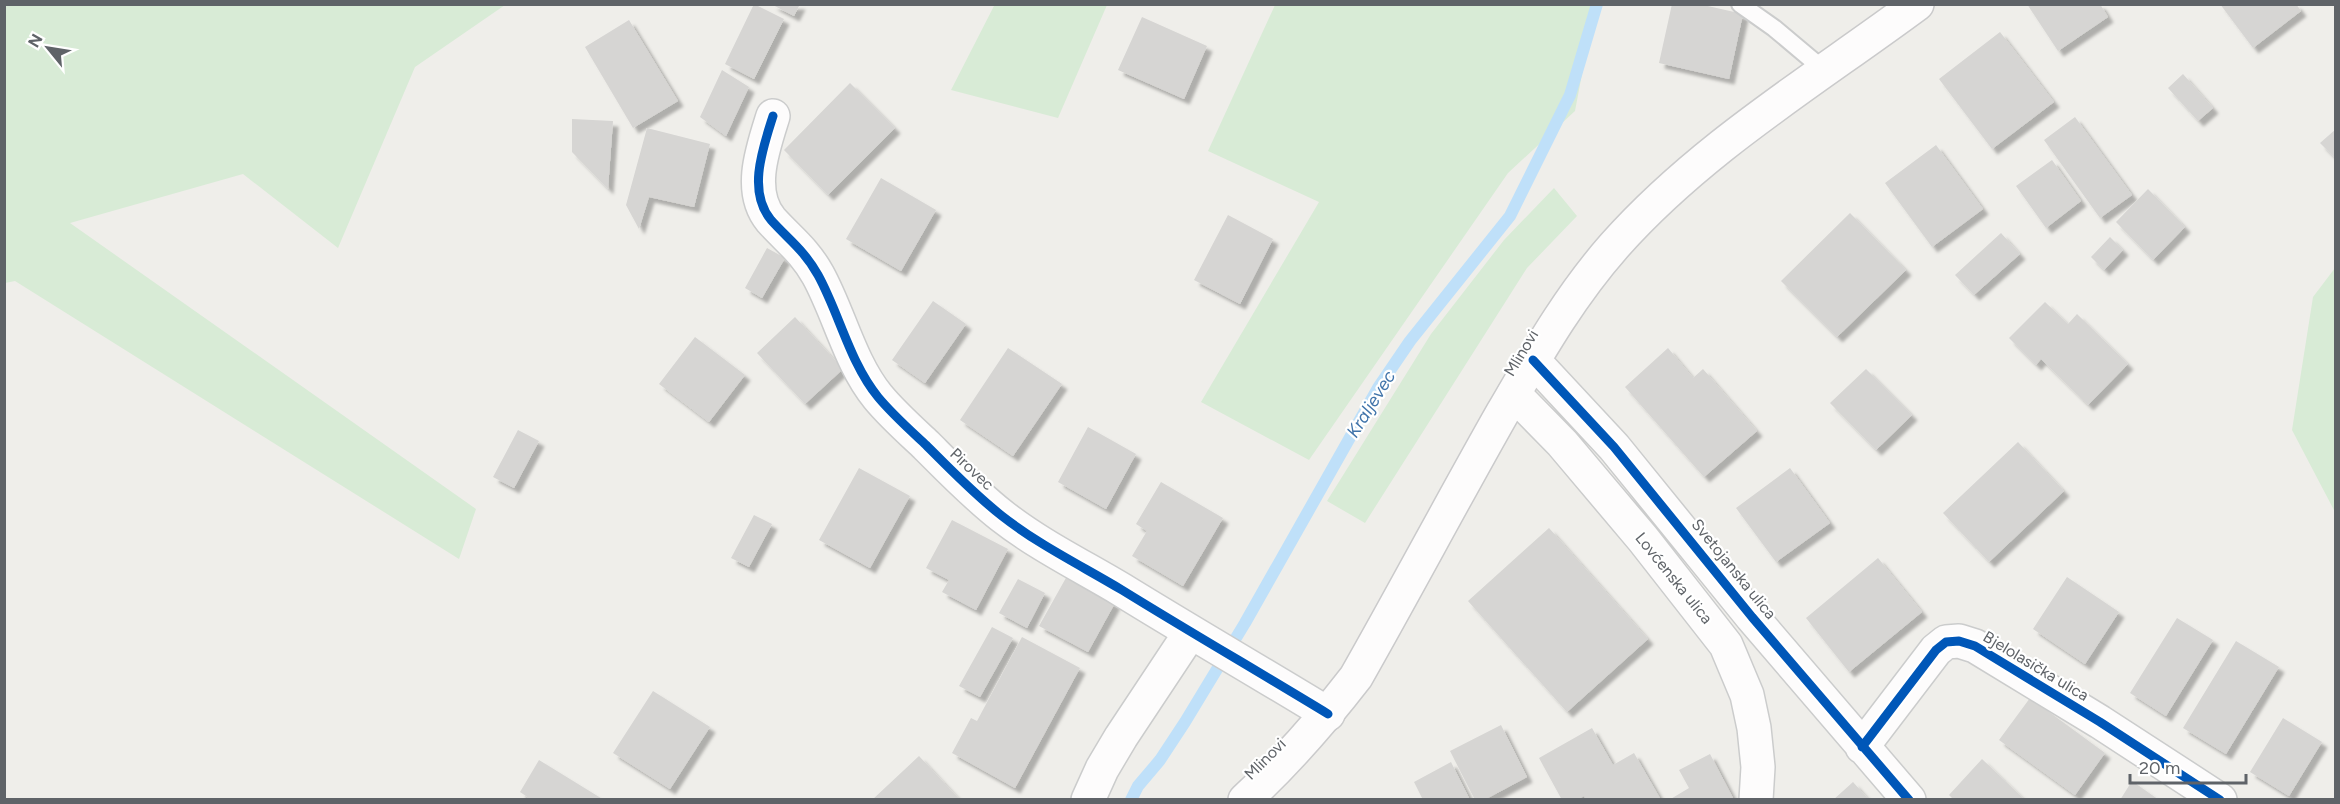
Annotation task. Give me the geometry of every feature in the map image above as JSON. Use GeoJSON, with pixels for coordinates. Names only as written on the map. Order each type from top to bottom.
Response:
{"type":"FeatureCollection","features":[{"type":"Feature","properties":{"kind":"street","name":"Mlinovi"},"geometry":{"type":"LineString","coordinates":[[1245,800],[1290,756],[1328,714],[1356,677],[1533,360],[1584,281],[1656,202],[1706,158],[1917,4]]}},
{"type":"Feature","properties":{"kind":"street","name":"Pirovec"},"geometry":{"type":"LineString","coordinates":[[773,116],[763,146],[759,174],[758,193],[762,206],[771,220],[804,251],[818,274],[862,372],[877,396],[1002,516],[1049,549],[1239,659],[1328,714]]}},
{"type":"Feature","properties":{"kind":"street","name":"Svetojanska ulica"},"geometry":{"type":"LineString","coordinates":[[1533,360],[1614,447],[1862,747],[1909,800]]}},
{"type":"Feature","properties":{"kind":"street","name":"Lovćenska ulica"},"geometry":{"type":"LineString","coordinates":[[1514,394],[1562,443],[1651,548],[1726,645],[1747,695],[1754,728],[1758,767],[1756,800]]}},
{"type":"Feature","properties":{"kind":"street"},"geometry":{"type":"LineString","coordinates":[[1088,800],[1102,769],[1121,737],[1198,636]]}},
{"type":"Feature","properties":{"kind":"street","name":"Bjelolasička ulica"},"geometry":{"type":"LineString","coordinates":[[1862,747],[1936,650],[1946,642],[1959,641],[1975,646],[2026,676],[2220,800]]}},
{"type":"Feature","properties":{"kind":"lane"},"geometry":{"type":"LineString","coordinates":[[1740,4],[1774,28],[1824,70]]}},
{"type":"Feature","properties":{"kind":"green space"},"geometry":{"type":"Polygon","coordinates":[[[5,4],[505,5],[415,67],[338,248],[243,174],[70,223],[476,509],[459,559],[15,281],[5,283],[5,4]]]}},
{"type":"Feature","properties":{"kind":"green space"},"geometry":{"type":"Polygon","coordinates":[[[995,4],[1107,5],[1058,118],[951,90],[995,4]]]}},
{"type":"Feature","properties":{"kind":"green space"},"geometry":{"type":"Polygon","coordinates":[[[1275,5],[1595,5],[1575,111],[1508,173],[1309,460],[1201,402],[1319,202],[1208,151],[1275,5]]]}},
{"type":"Feature","properties":{"kind":"green space"},"geometry":{"type":"Polygon","coordinates":[[[1554,188],[1577,216],[1527,268],[1365,523],[1327,501],[1431,334],[1504,240],[1554,188]]]}},
{"type":"Feature","properties":{"kind":"green space"},"geometry":{"type":"Polygon","coordinates":[[[2335,268],[2335,512],[2292,430],[2313,297],[2335,268]]]}},
{"type":"Feature","properties":{"kind":"building"},"geometry":{"type":"Polygon","coordinates":[[[754,4],[784,19],[754,79],[725,64],[754,4]]]}},
{"type":"Feature","properties":{"kind":"building"},"geometry":{"type":"Polygon","coordinates":[[[771,4],[800,4],[794,16],[771,4]]]}},
{"type":"Feature","properties":{"kind":"building"},"geometry":{"type":"Polygon","coordinates":[[[1672,4],[1699,4],[1743,14],[1729,79],[1659,63],[1672,4]]]}},
{"type":"Feature","properties":{"kind":"building"},"geometry":{"type":"Polygon","coordinates":[[[2027,4],[2100,4],[2108,17],[2058,51],[2027,4]]]}},
{"type":"Feature","properties":{"kind":"building"},"geometry":{"type":"Polygon","coordinates":[[[2220,4],[2296,4],[2301,11],[2253,48],[2220,4]]]}},
{"type":"Feature","properties":{"kind":"building"},"geometry":{"type":"Polygon","coordinates":[[[1142,17],[1207,46],[1184,99],[1118,70],[1142,17]]]}},
{"type":"Feature","properties":{"kind":"building"},"geometry":{"type":"Polygon","coordinates":[[[629,20],[678,101],[633,128],[585,47],[629,20]]]}},
{"type":"Feature","properties":{"kind":"building"},"geometry":{"type":"Polygon","coordinates":[[[2000,32],[2054,102],[1992,149],[1939,79],[2000,32]]]}},
{"type":"Feature","properties":{"kind":"building"},"geometry":{"type":"Polygon","coordinates":[[[722,70],[749,87],[726,136],[700,117],[722,70]]]}},
{"type":"Feature","properties":{"kind":"building"},"geometry":{"type":"Polygon","coordinates":[[[2183,74],[2213,108],[2198,121],[2168,88],[2183,74]]]}},
{"type":"Feature","properties":{"kind":"building"},"geometry":{"type":"Polygon","coordinates":[[[850,83],[895,128],[828,195],[784,150],[850,83]]]}},
{"type":"Feature","properties":{"kind":"building"},"geometry":{"type":"Polygon","coordinates":[[[2075,117],[2132,195],[2100,218],[2044,140],[2075,117]]]}},
{"type":"Feature","properties":{"kind":"building"},"geometry":{"type":"Polygon","coordinates":[[[572,119],[613,121],[608,189],[572,152],[572,119]]]}},
{"type":"Feature","properties":{"kind":"building"},"geometry":{"type":"Polygon","coordinates":[[[647,128],[710,144],[694,207],[649,197],[639,229],[626,205],[647,128]]]}},
{"type":"Feature","properties":{"kind":"building"},"geometry":{"type":"Polygon","coordinates":[[[2336,129],[2336,159],[2320,143],[2336,129]]]}},
{"type":"Feature","properties":{"kind":"building"},"geometry":{"type":"Polygon","coordinates":[[[1936,145],[1983,209],[1932,247],[1885,183],[1936,145]]]}},
{"type":"Feature","properties":{"kind":"building"},"geometry":{"type":"Polygon","coordinates":[[[2052,160],[2081,201],[2046,228],[2016,186],[2052,160]]]}},
{"type":"Feature","properties":{"kind":"building"},"geometry":{"type":"Polygon","coordinates":[[[881,178],[936,210],[901,271],[846,239],[881,178]]]}},
{"type":"Feature","properties":{"kind":"building"},"geometry":{"type":"Polygon","coordinates":[[[2148,189],[2185,227],[2153,260],[2116,222],[2148,189]]]}},
{"type":"Feature","properties":{"kind":"building"},"geometry":{"type":"Polygon","coordinates":[[[1850,213],[1906,270],[1837,337],[1781,281],[1850,213]]]}},
{"type":"Feature","properties":{"kind":"building"},"geometry":{"type":"Polygon","coordinates":[[[1228,215],[1273,239],[1240,304],[1194,280],[1228,215]]]}},
{"type":"Feature","properties":{"kind":"building"},"geometry":{"type":"Polygon","coordinates":[[[2001,233],[2020,254],[1974,295],[1955,275],[2001,233]]]}},
{"type":"Feature","properties":{"kind":"building"},"geometry":{"type":"Polygon","coordinates":[[[2110,237],[2123,250],[2104,270],[2091,257],[2110,237]]]}},
{"type":"Feature","properties":{"kind":"building"},"geometry":{"type":"Polygon","coordinates":[[[767,248],[785,258],[762,298],[745,288],[767,248]]]}},
{"type":"Feature","properties":{"kind":"building"},"geometry":{"type":"Polygon","coordinates":[[[933,301],[966,324],[925,383],[892,360],[933,301]]]}},
{"type":"Feature","properties":{"kind":"building"},"geometry":{"type":"Polygon","coordinates":[[[2045,302],[2068,324],[2077,314],[2128,364],[2088,405],[2041,359],[2036,365],[2009,338],[2045,302]]]}},
{"type":"Feature","properties":{"kind":"building"},"geometry":{"type":"Polygon","coordinates":[[[795,317],[843,369],[805,404],[757,353],[795,317]]]}},
{"type":"Feature","properties":{"kind":"building"},"geometry":{"type":"Polygon","coordinates":[[[695,337],[745,375],[709,422],[659,384],[695,337]]]}},
{"type":"Feature","properties":{"kind":"building"},"geometry":{"type":"Polygon","coordinates":[[[1008,348],[1062,384],[1013,456],[960,420],[1008,348]]]}},
{"type":"Feature","properties":{"kind":"building"},"geometry":{"type":"Polygon","coordinates":[[[1668,348],[1693,378],[1703,369],[1757,431],[1704,477],[1625,387],[1668,348]]]}},
{"type":"Feature","properties":{"kind":"building"},"geometry":{"type":"Polygon","coordinates":[[[1866,369],[1912,415],[1876,450],[1830,403],[1866,369]]]}},
{"type":"Feature","properties":{"kind":"building"},"geometry":{"type":"Polygon","coordinates":[[[1088,427],[1136,454],[1106,509],[1058,482],[1088,427]]]}},
{"type":"Feature","properties":{"kind":"building"},"geometry":{"type":"Polygon","coordinates":[[[518,430],[539,441],[514,488],[493,477],[518,430]]]}},
{"type":"Feature","properties":{"kind":"building"},"geometry":{"type":"Polygon","coordinates":[[[2018,442],[2064,491],[1989,562],[1943,513],[2018,442]]]}},
{"type":"Feature","properties":{"kind":"building"},"geometry":{"type":"Polygon","coordinates":[[[859,468],[910,496],[870,568],[819,540],[859,468]]]}},
{"type":"Feature","properties":{"kind":"building"},"geometry":{"type":"Polygon","coordinates":[[[1790,468],[1830,523],[1776,562],[1736,508],[1790,468]]]}},
{"type":"Feature","properties":{"kind":"building"},"geometry":{"type":"Polygon","coordinates":[[[1161,482],[1223,518],[1183,586],[1132,556],[1147,531],[1136,524],[1161,482]]]}},
{"type":"Feature","properties":{"kind":"building"},"geometry":{"type":"Polygon","coordinates":[[[754,515],[772,524],[749,567],[731,558],[754,515]]]}},
{"type":"Feature","properties":{"kind":"building"},"geometry":{"type":"Polygon","coordinates":[[[952,520],[1008,549],[976,610],[942,592],[949,580],[926,568],[952,520]]]}},
{"type":"Feature","properties":{"kind":"building"},"geometry":{"type":"Polygon","coordinates":[[[1549,528],[1648,639],[1567,712],[1468,601],[1549,528]]]}},
{"type":"Feature","properties":{"kind":"building"},"geometry":{"type":"Polygon","coordinates":[[[1878,558],[1922,612],[1849,672],[1806,618],[1878,558]]]}},
{"type":"Feature","properties":{"kind":"building"},"geometry":{"type":"Polygon","coordinates":[[[1067,576],[1115,603],[1088,652],[1039,626],[1067,576]]]}},
{"type":"Feature","properties":{"kind":"building"},"geometry":{"type":"Polygon","coordinates":[[[2067,577],[2119,612],[2085,664],[2033,629],[2067,577]]]}},
{"type":"Feature","properties":{"kind":"building"},"geometry":{"type":"Polygon","coordinates":[[[1018,579],[1045,593],[1027,628],[999,613],[1018,579]]]}},
{"type":"Feature","properties":{"kind":"building"},"geometry":{"type":"Polygon","coordinates":[[[2177,618],[2213,640],[2166,716],[2130,693],[2177,618]]]}},
{"type":"Feature","properties":{"kind":"building"},"geometry":{"type":"Polygon","coordinates":[[[992,627],[1013,638],[980,697],[959,686],[992,627]]]}},
{"type":"Feature","properties":{"kind":"building"},"geometry":{"type":"Polygon","coordinates":[[[1022,637],[1080,668],[1015,788],[952,753],[971,718],[977,721],[1022,637]]]}},
{"type":"Feature","properties":{"kind":"building"},"geometry":{"type":"Polygon","coordinates":[[[2236,641],[2279,667],[2226,754],[2183,728],[2236,641]]]}},
{"type":"Feature","properties":{"kind":"building"},"geometry":{"type":"Polygon","coordinates":[[[653,691],[710,727],[670,789],[613,753],[653,691]]]}},
{"type":"Feature","properties":{"kind":"building"},"geometry":{"type":"Polygon","coordinates":[[[2030,698],[2105,753],[2075,795],[1999,740],[2030,698]]]}},
{"type":"Feature","properties":{"kind":"building"},"geometry":{"type":"Polygon","coordinates":[[[2283,718],[2322,742],[2289,796],[2250,772],[2283,718]]]}},
{"type":"Feature","properties":{"kind":"building"},"geometry":{"type":"Polygon","coordinates":[[[1501,725],[1527,777],[1484,800],[1475,800],[1450,751],[1501,725]]]}},
{"type":"Feature","properties":{"kind":"building"},"geometry":{"type":"Polygon","coordinates":[[[1592,728],[1613,765],[1634,753],[1661,800],[1586,800],[1584,796],[1577,800],[1562,800],[1539,758],[1592,728]]]}},
{"type":"Feature","properties":{"kind":"building"},"geometry":{"type":"Polygon","coordinates":[[[1710,754],[1733,798],[1729,800],[1669,800],[1689,788],[1679,770],[1710,754]]]}},
{"type":"Feature","properties":{"kind":"building"},"geometry":{"type":"Polygon","coordinates":[[[919,756],[960,800],[872,800],[919,756]]]}},
{"type":"Feature","properties":{"kind":"building"},"geometry":{"type":"Polygon","coordinates":[[[1982,759],[2025,800],[1954,800],[1949,795],[1982,759]]]}},
{"type":"Feature","properties":{"kind":"building"},"geometry":{"type":"Polygon","coordinates":[[[539,760],[604,800],[532,800],[520,792],[539,760]]]}},
{"type":"Feature","properties":{"kind":"building"},"geometry":{"type":"Polygon","coordinates":[[[1451,762],[1470,800],[1423,800],[1414,782],[1451,762]]]}},
{"type":"Feature","properties":{"kind":"building"},"geometry":{"type":"Polygon","coordinates":[[[2132,781],[2159,800],[2120,800],[2132,781]]]}},
{"type":"Feature","properties":{"kind":"building"},"geometry":{"type":"Polygon","coordinates":[[[1853,782],[1869,800],[1833,800],[1853,782]]]}},
{"type":"Feature","properties":{"kind":"waterway","name":"Kraljevec"},"geometry":{"type":"LineString","coordinates":[[1131,800],[1138,786],[1160,760],[1185,722],[1245,623],[1378,388],[1410,341],[1510,216],[1570,95],[1597,4]]}},
{"type":"Feature","properties":{"kind":"cycle path"},"geometry":{"type":"LineString","coordinates":[[773,116],[759,169],[758,183],[764,209],[771,220],[813,266],[860,369],[868,384],[889,410],[972,491],[1016,527],[1328,714]]}},
{"type":"Feature","properties":{"kind":"cycle path"},"geometry":{"type":"LineString","coordinates":[[1533,360],[1614,447],[1752,617],[1909,800]]}},
{"type":"Feature","properties":{"kind":"cycle path"},"geometry":{"type":"LineString","coordinates":[[1862,747],[1936,650],[1946,642],[1959,641],[1975,646],[2100,722],[2220,800]]}}]}
